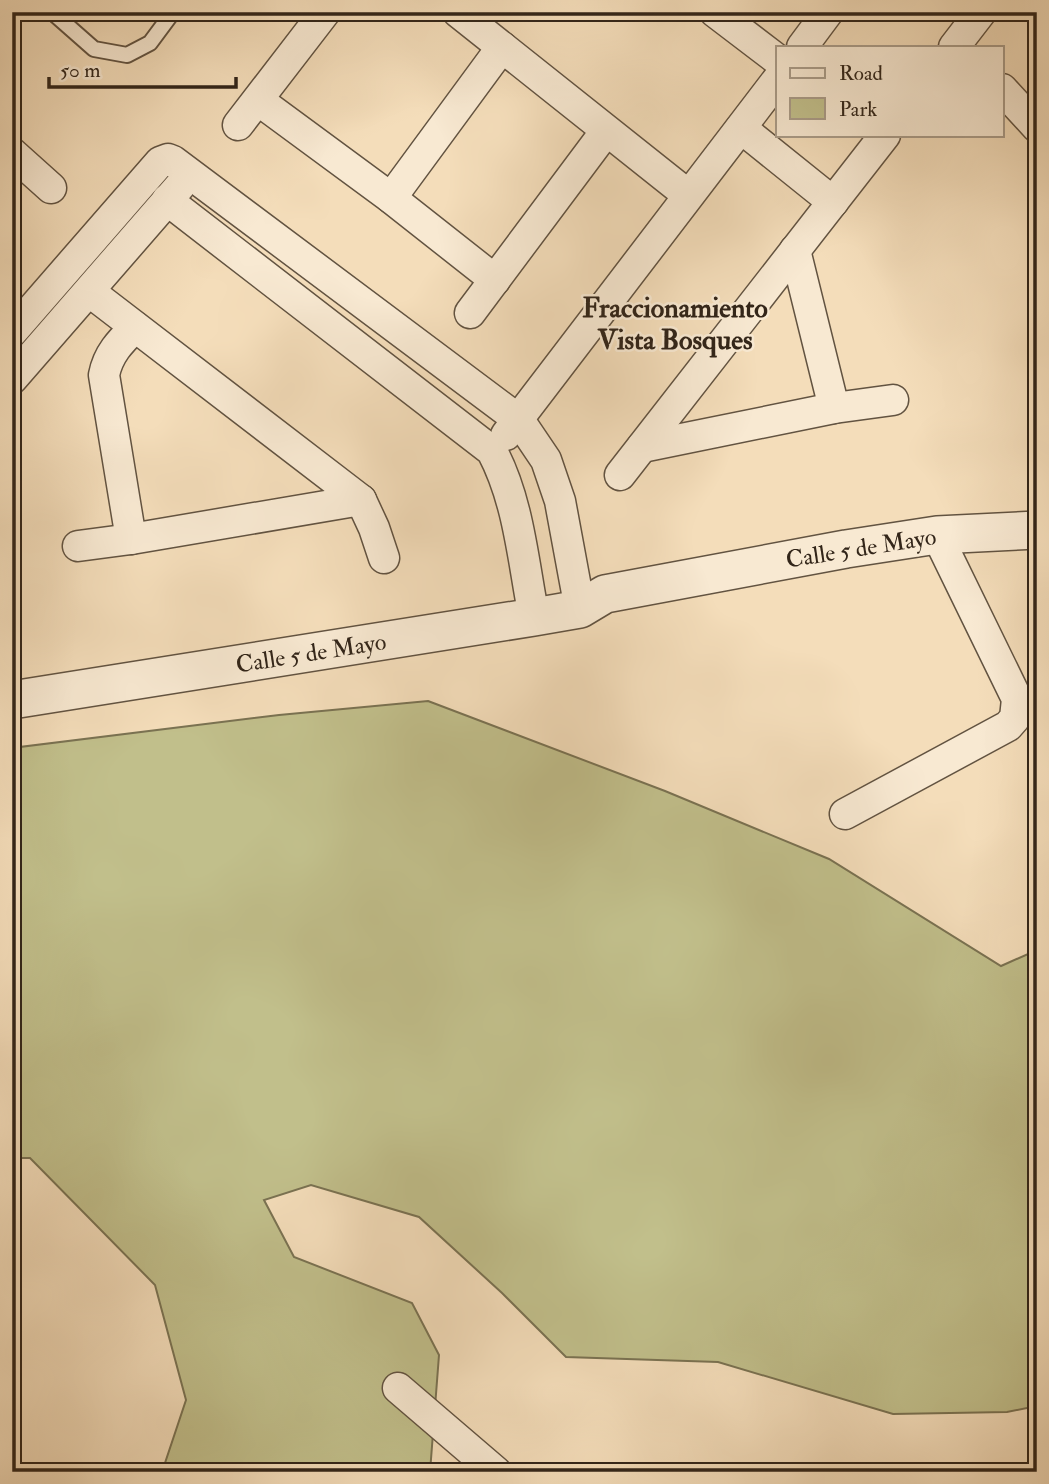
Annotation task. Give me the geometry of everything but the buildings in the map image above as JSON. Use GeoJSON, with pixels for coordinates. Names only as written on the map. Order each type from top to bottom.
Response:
{"type":"FeatureCollection","features":[{"type":"Feature","properties":{"kind":"street"},"geometry":{"type":"LineString","coordinates":[[238,125],[325,12]]}},
{"type":"Feature","properties":{"kind":"street"},"geometry":{"type":"LineString","coordinates":[[458,12],[688,195]]}},
{"type":"Feature","properties":{"kind":"street"},"geometry":{"type":"LineString","coordinates":[[715,12],[776,58]]}},
{"type":"Feature","properties":{"kind":"street"},"geometry":{"type":"LineString","coordinates":[[803,46],[828,12]]}},
{"type":"Feature","properties":{"kind":"street"},"geometry":{"type":"LineString","coordinates":[[958,45],[981,12]]}},
{"type":"Feature","properties":{"kind":"street"},"geometry":{"type":"LineString","coordinates":[[391,198],[502,47]]}},
{"type":"Feature","properties":{"kind":"street"},"geometry":{"type":"LineString","coordinates":[[492,451],[776,82]]}},
{"type":"Feature","properties":{"kind":"street"},"geometry":{"type":"LineString","coordinates":[[1004,91],[1037,127]]}},
{"type":"Feature","properties":{"kind":"street"},"geometry":{"type":"LineString","coordinates":[[258,100],[391,198],[495,280]]}},
{"type":"Feature","properties":{"kind":"street"},"geometry":{"type":"LineString","coordinates":[[1004,121],[1037,135]]}},
{"type":"Feature","properties":{"kind":"street"},"geometry":{"type":"LineString","coordinates":[[741,128],[833,202]]}},
{"type":"Feature","properties":{"kind":"street"},"geometry":{"type":"LineString","coordinates":[[470,313],[606,131]]}},
{"type":"Feature","properties":{"kind":"street"},"geometry":{"type":"LineString","coordinates":[[620,475],[884,136]]}},
{"type":"Feature","properties":{"kind":"street"},"geometry":{"type":"LineString","coordinates":[[12,332],[160,162],[168,159],[191,173],[519,419],[546,460],[587,596]]}},
{"type":"Feature","properties":{"kind":"street"},"geometry":{"type":"LineString","coordinates":[[16,163],[51,188]]}},
{"type":"Feature","properties":{"kind":"street"},"geometry":{"type":"LineString","coordinates":[[12,379],[191,173]]}},
{"type":"Feature","properties":{"kind":"street"},"geometry":{"type":"LineString","coordinates":[[167,200],[492,451],[506,477],[532,606]]}},
{"type":"Feature","properties":{"kind":"street"},"geometry":{"type":"LineString","coordinates":[[795,250],[834,408]]}},
{"type":"Feature","properties":{"kind":"street"},"geometry":{"type":"LineString","coordinates":[[90,292],[361,500],[384,558]]}},
{"type":"Feature","properties":{"kind":"street"},"geometry":{"type":"LineString","coordinates":[[131,539],[104,375],[114,348],[135,327]]}},
{"type":"Feature","properties":{"kind":"street"},"geometry":{"type":"LineString","coordinates":[[642,447],[834,408],[893,400]]}},
{"type":"Feature","properties":{"kind":"street"},"geometry":{"type":"LineString","coordinates":[[78,546],[361,500]]}},
{"type":"Feature","properties":{"kind":"street","name":"Calle 5 de Mayo"},"geometry":{"type":"LineString","coordinates":[[12,699],[846,548],[937,535],[1037,530]]}},
{"type":"Feature","properties":{"kind":"street"},"geometry":{"type":"LineString","coordinates":[[845,814],[1008,726],[1015,718],[1017,699],[937,535]]}},
{"type":"Feature","properties":{"kind":"street","name":"Calle 5 de Mayo"},"geometry":{"type":"LineString","coordinates":[[12,681],[532,606]]}},
{"type":"Feature","properties":{"kind":"street"},"geometry":{"type":"LineString","coordinates":[[398,1388],[496,1472]]}},
{"type":"Feature","properties":{"kind":"lane"},"geometry":{"type":"LineString","coordinates":[[52,12],[94,49],[127,55],[150,43],[173,12]]}},
{"type":"Feature","properties":{"kind":"green space"},"geometry":{"type":"Polygon","coordinates":[[[428,701],[665,791],[829,859],[1001,966],[1037,950],[1037,1406],[1007,1412],[893,1414],[718,1362],[566,1357],[502,1293],[419,1217],[311,1185],[264,1200],[294,1257],[412,1303],[439,1355],[430,1472],[162,1472],[186,1400],[155,1285],[30,1158],[12,1158],[12,748],[279,715],[428,701]]]}},
{"type":"Feature","properties":{"kind":"district","name":"Fraccionamiento Vista Bosques"},"geometry":{"type":"Point","coordinates":[675,323]}}]}
